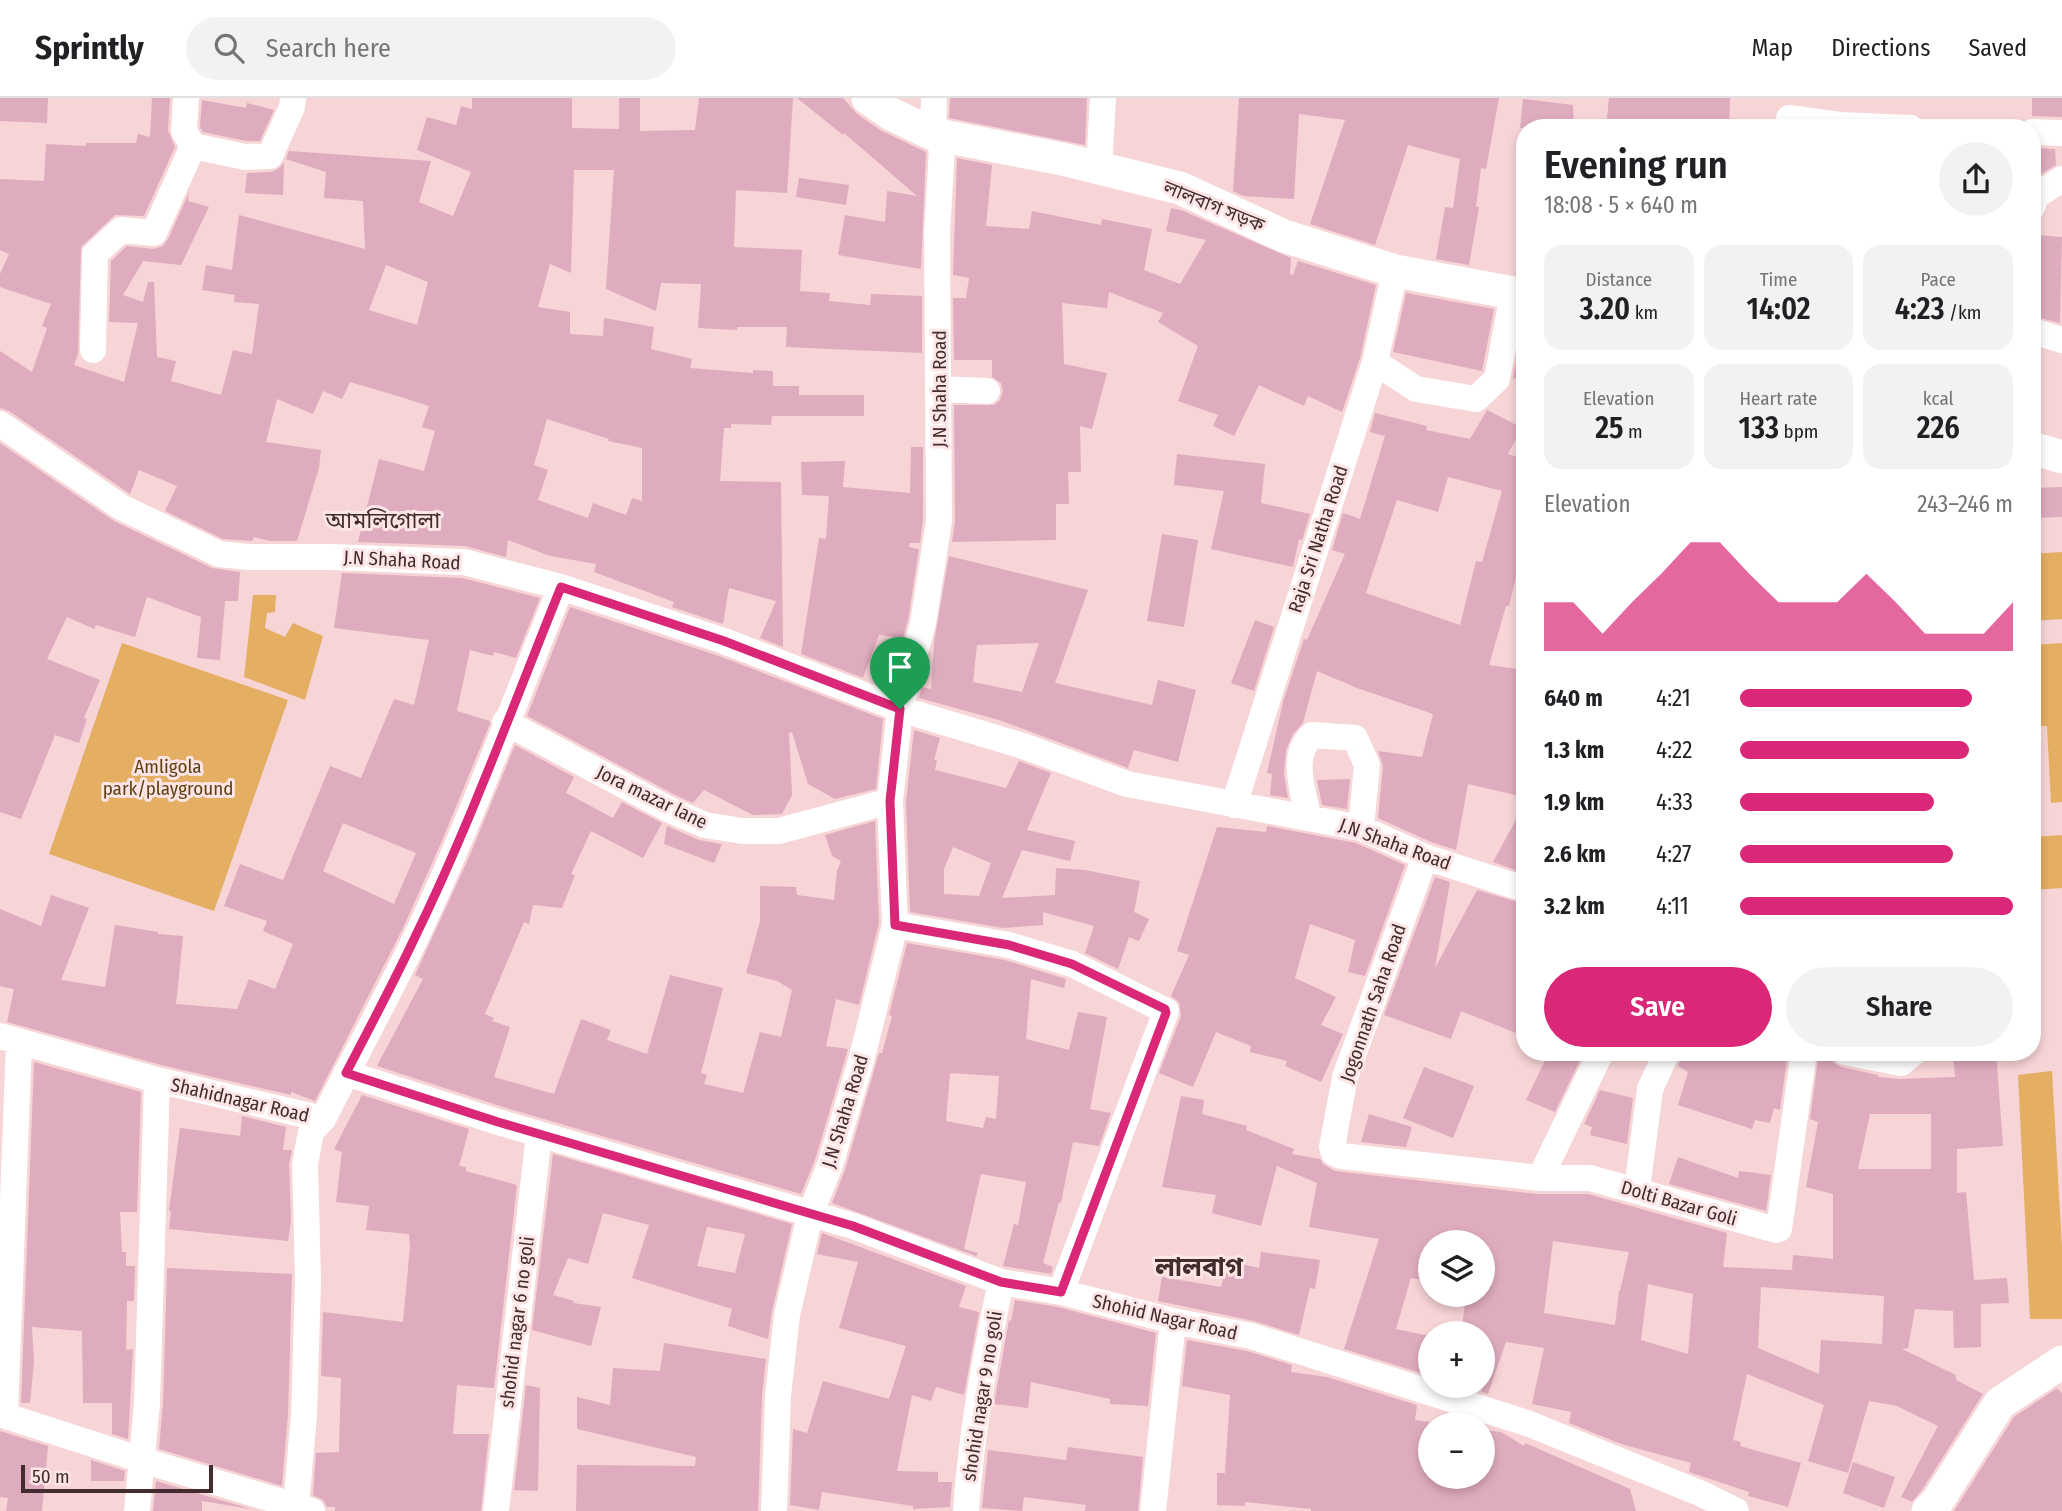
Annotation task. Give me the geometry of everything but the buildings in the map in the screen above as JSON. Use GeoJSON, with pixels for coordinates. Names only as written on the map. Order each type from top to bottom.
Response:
{"type":"FeatureCollection","features":[{"type":"Feature","properties":{"kind":"street"},"geometry":{"type":"LineString","coordinates":[[186,98],[184,131],[193,146],[245,157],[270,156],[292,107],[293,98]]}},
{"type":"Feature","properties":{"kind":"street","name":"লালবাগ সড়ক"},"geometry":{"type":"LineString","coordinates":[[868,98],[938,141],[1062,159],[1180,188],[1284,236],[1395,271],[1516,294]]}},
{"type":"Feature","properties":{"kind":"street","name":"J.N Shaha Road"},"geometry":{"type":"LineString","coordinates":[[774,1511],[778,1396],[787,1315],[810,1215],[842,1126],[895,925],[890,801],[900,709],[923,623],[939,522],[938,141],[934,98]]}},
{"type":"Feature","properties":{"kind":"street"},"geometry":{"type":"LineString","coordinates":[[1099,169],[1103,98]]}},
{"type":"Feature","properties":{"kind":"street"},"geometry":{"type":"LineString","coordinates":[[1789,115],[1809,119]]}},
{"type":"Feature","properties":{"kind":"street"},"geometry":{"type":"LineString","coordinates":[[2041,133],[2062,134]]}},
{"type":"Feature","properties":{"kind":"street"},"geometry":{"type":"LineString","coordinates":[[93,350],[95,254],[121,230],[154,233],[193,146]]}},
{"type":"Feature","properties":{"kind":"street"},"geometry":{"type":"LineString","coordinates":[[2041,193],[2062,179]]}},
{"type":"Feature","properties":{"kind":"street","name":"Raja Sri Natha Road"},"geometry":{"type":"LineString","coordinates":[[1234,805],[1375,362],[1395,271]]}},
{"type":"Feature","properties":{"kind":"street"},"geometry":{"type":"LineString","coordinates":[[1375,362],[1416,389],[1476,398],[1497,379],[1516,306]]}},
{"type":"Feature","properties":{"kind":"street"},"geometry":{"type":"LineString","coordinates":[[2041,334],[2062,340]]}},
{"type":"Feature","properties":{"kind":"street"},"geometry":{"type":"LineString","coordinates":[[939,389],[987,391]]}},
{"type":"Feature","properties":{"kind":"street","name":"J.N Shaha Road"},"geometry":{"type":"LineString","coordinates":[[3,434],[121,507],[219,554],[464,562],[561,587],[724,641],[900,709],[1023,746],[1127,784],[1361,828],[1425,856],[1516,886]]}},
{"type":"Feature","properties":{"kind":"street"},"geometry":{"type":"LineString","coordinates":[[2041,451],[2062,457]]}},
{"type":"Feature","properties":{"kind":"street","name":"Shahidnagar Road"},"geometry":{"type":"LineString","coordinates":[[9,1038],[156,1080],[323,1119],[417,934],[491,766],[505,722],[561,587]]}},
{"type":"Feature","properties":{"kind":"street","name":"Jora mazar lane"},"geometry":{"type":"LineString","coordinates":[[505,722],[670,810],[705,825],[742,831],[779,831],[890,801]]}},
{"type":"Feature","properties":{"kind":"street"},"geometry":{"type":"LineString","coordinates":[[1308,816],[1299,769],[1305,742],[1312,735],[1355,738],[1367,765],[1361,828]]}},
{"type":"Feature","properties":{"kind":"street","name":"Jogonnath Saha Road"},"geometry":{"type":"LineString","coordinates":[[1425,856],[1345,1077],[1332,1147],[1334,1153],[1341,1156],[1540,1178]]}},
{"type":"Feature","properties":{"kind":"street"},"geometry":{"type":"LineString","coordinates":[[895,925],[1009,945],[1072,964],[1166,1011],[1061,1292]]}},
{"type":"Feature","properties":{"kind":"street"},"geometry":{"type":"LineString","coordinates":[[9,1038],[3,1415],[304,1508],[307,1321],[305,1164],[311,1132],[323,1119]]}},
{"type":"Feature","properties":{"kind":"street"},"geometry":{"type":"LineString","coordinates":[[1540,1178],[1597,1061]]}},
{"type":"Feature","properties":{"kind":"street"},"geometry":{"type":"LineString","coordinates":[[1637,1190],[1650,1089],[1663,1061]]}},
{"type":"Feature","properties":{"kind":"street","name":"Dolti Bazar Goli"},"geometry":{"type":"LineString","coordinates":[[1540,1178],[1590,1178],[1778,1230],[1803,1061]]}},
{"type":"Feature","properties":{"kind":"street","name":"Shohid Nagar Road"},"geometry":{"type":"LineString","coordinates":[[346,1073],[539,1134],[853,1226],[1001,1282],[1061,1292],[1172,1321],[1251,1336],[1527,1423],[1702,1494],[1735,1511]]}},
{"type":"Feature","properties":{"kind":"street"},"geometry":{"type":"LineString","coordinates":[[137,1511],[148,1376],[156,1080]]}},
{"type":"Feature","properties":{"kind":"street","name":"shohid nagar 6 no goli"},"geometry":{"type":"LineString","coordinates":[[496,1511],[539,1134]]}},
{"type":"Feature","properties":{"kind":"street","name":"shohid nagar 9 no goli"},"geometry":{"type":"LineString","coordinates":[[966,1511],[983,1368],[1001,1282]]}},
{"type":"Feature","properties":{"kind":"street"},"geometry":{"type":"LineString","coordinates":[[1153,1511],[1172,1321]]}},
{"type":"Feature","properties":{"kind":"street"},"geometry":{"type":"LineString","coordinates":[[1928,1511],[1937,1502],[2000,1403],[2062,1362]]}},
{"type":"Feature","properties":{"kind":"green space"},"geometry":{"type":"Polygon","coordinates":[[[2062,552],[2062,619],[2041,620],[2041,553],[2062,552]]]}},
{"type":"Feature","properties":{"kind":"green space"},"geometry":{"type":"Polygon","coordinates":[[[253,595],[276,595],[275,612],[267,613],[265,628],[285,637],[293,623],[323,636],[305,700],[244,677],[253,595]]]}},
{"type":"Feature","properties":{"kind":"green space","name":"Amligola park/playground"},"geometry":{"type":"Polygon","coordinates":[[[122,643],[288,700],[214,911],[49,854],[122,643]]]}},
{"type":"Feature","properties":{"kind":"green space"},"geometry":{"type":"Polygon","coordinates":[[[2062,643],[2062,802],[2051,803],[2047,726],[2041,726],[2041,644],[2062,643]]]}},
{"type":"Feature","properties":{"kind":"green space"},"geometry":{"type":"Polygon","coordinates":[[[2062,835],[2062,888],[2041,889],[2041,836],[2062,835]]]}},
{"type":"Feature","properties":{"kind":"green space"},"geometry":{"type":"Polygon","coordinates":[[[2052,1071],[2062,1247],[2062,1319],[2030,1319],[2018,1075],[2052,1071]]]}},
{"type":"Feature","properties":{"kind":"district","name":"আমলিগোলা"},"geometry":{"type":"Point","coordinates":[383,520]}},
{"type":"Feature","properties":{"kind":"district","name":"লালবাগ"},"geometry":{"type":"Point","coordinates":[1199,1267]}},
{"type":"Feature","properties":{"kind":"route"},"geometry":{"type":"LineString","coordinates":[[561,587],[724,641],[900,709],[890,801],[895,925],[1009,945],[1072,964],[1166,1011],[1061,1292],[1001,1282],[853,1226],[498,1122],[346,1073],[417,934],[491,766],[505,722],[561,587]]}}]}
